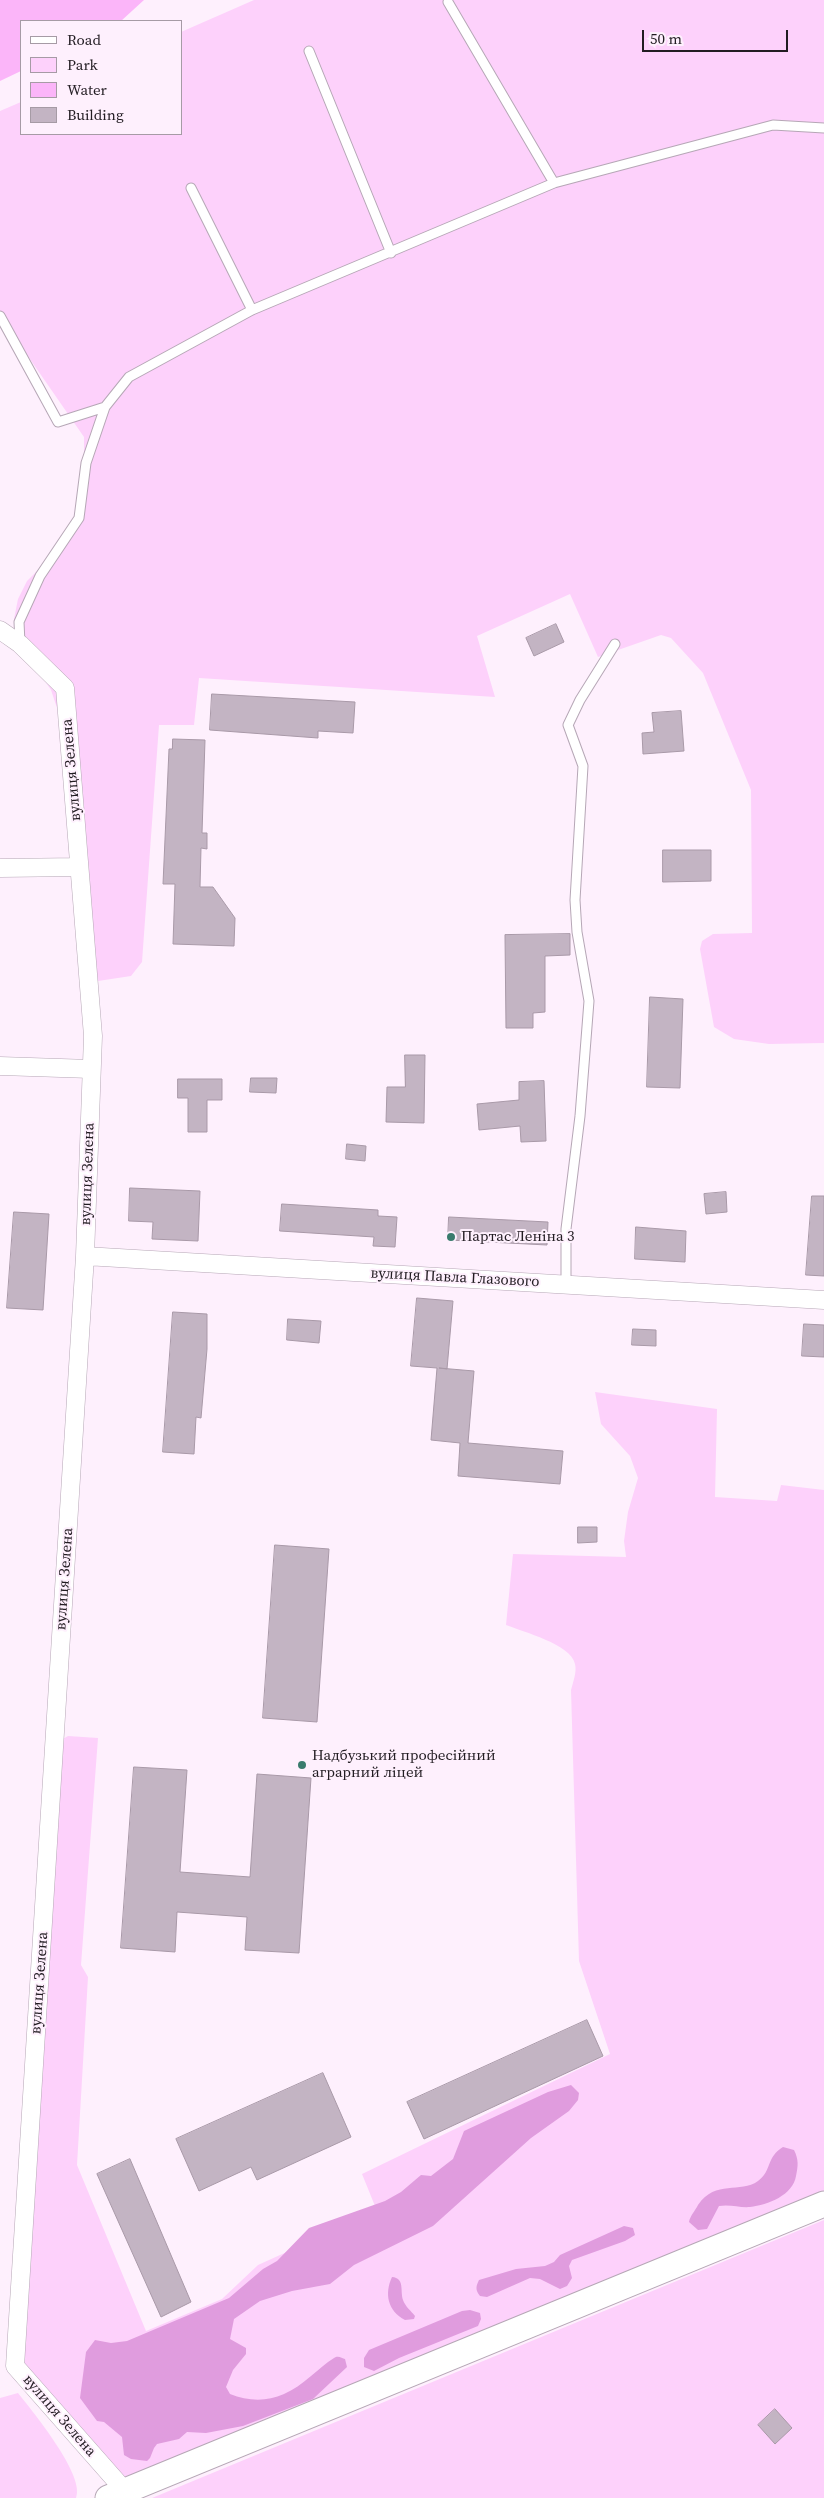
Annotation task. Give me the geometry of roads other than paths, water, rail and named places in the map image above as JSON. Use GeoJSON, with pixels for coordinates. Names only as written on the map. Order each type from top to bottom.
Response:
{"type":"FeatureCollection","features":[{"type":"Feature","properties":{"kind":"main road"},"geometry":{"type":"LineString","coordinates":[[116,2494],[824,2204]]}},
{"type":"Feature","properties":{"kind":"street","name":"вулиця Зелена"},"geometry":{"type":"LineString","coordinates":[[0,630],[20,644],[65,688],[93,1036],[85,1256],[16,2366],[116,2494]]}},
{"type":"Feature","properties":{"kind":"street"},"geometry":{"type":"LineString","coordinates":[[0,868],[79,867]]}},
{"type":"Feature","properties":{"kind":"street"},"geometry":{"type":"LineString","coordinates":[[0,1066],[91,1069]]}},
{"type":"Feature","properties":{"kind":"street","name":"вулиця Павла Глазового"},"geometry":{"type":"LineString","coordinates":[[85,1256],[824,1300]]}},
{"type":"Feature","properties":{"kind":"lane"},"geometry":{"type":"LineString","coordinates":[[448,2],[554,183]]}},
{"type":"Feature","properties":{"kind":"lane"},"geometry":{"type":"LineString","coordinates":[[309,51],[391,252]]}},
{"type":"Feature","properties":{"kind":"lane"},"geometry":{"type":"LineString","coordinates":[[20,644],[19,622],[40,576],[79,518],[86,463],[105,407],[129,377],[252,310],[554,183],[773,125],[824,128]]}},
{"type":"Feature","properties":{"kind":"lane"},"geometry":{"type":"LineString","coordinates":[[191,188],[252,310]]}},
{"type":"Feature","properties":{"kind":"lane"},"geometry":{"type":"LineString","coordinates":[[0,316],[58,422],[105,407]]}},
{"type":"Feature","properties":{"kind":"lane"},"geometry":{"type":"LineString","coordinates":[[566,1284],[566,1229],[580,1116],[589,1001],[577,932],[575,900],[583,766],[568,725],[580,700],[615,644]]}},
{"type":"Feature","properties":{"kind":"water"},"geometry":{"type":"Polygon","coordinates":[[[0,0],[144,0],[122,20],[20,20],[20,71],[0,81],[0,0]]]}},
{"type":"Feature","properties":{"kind":"place","name":"Партас Леніна 3"},"geometry":{"type":"Point","coordinates":[451,1237]}},
{"type":"Feature","properties":{"kind":"place","name":"Надбузький професійний аграрний ліцей"},"geometry":{"type":"Point","coordinates":[302,1765]}}]}
